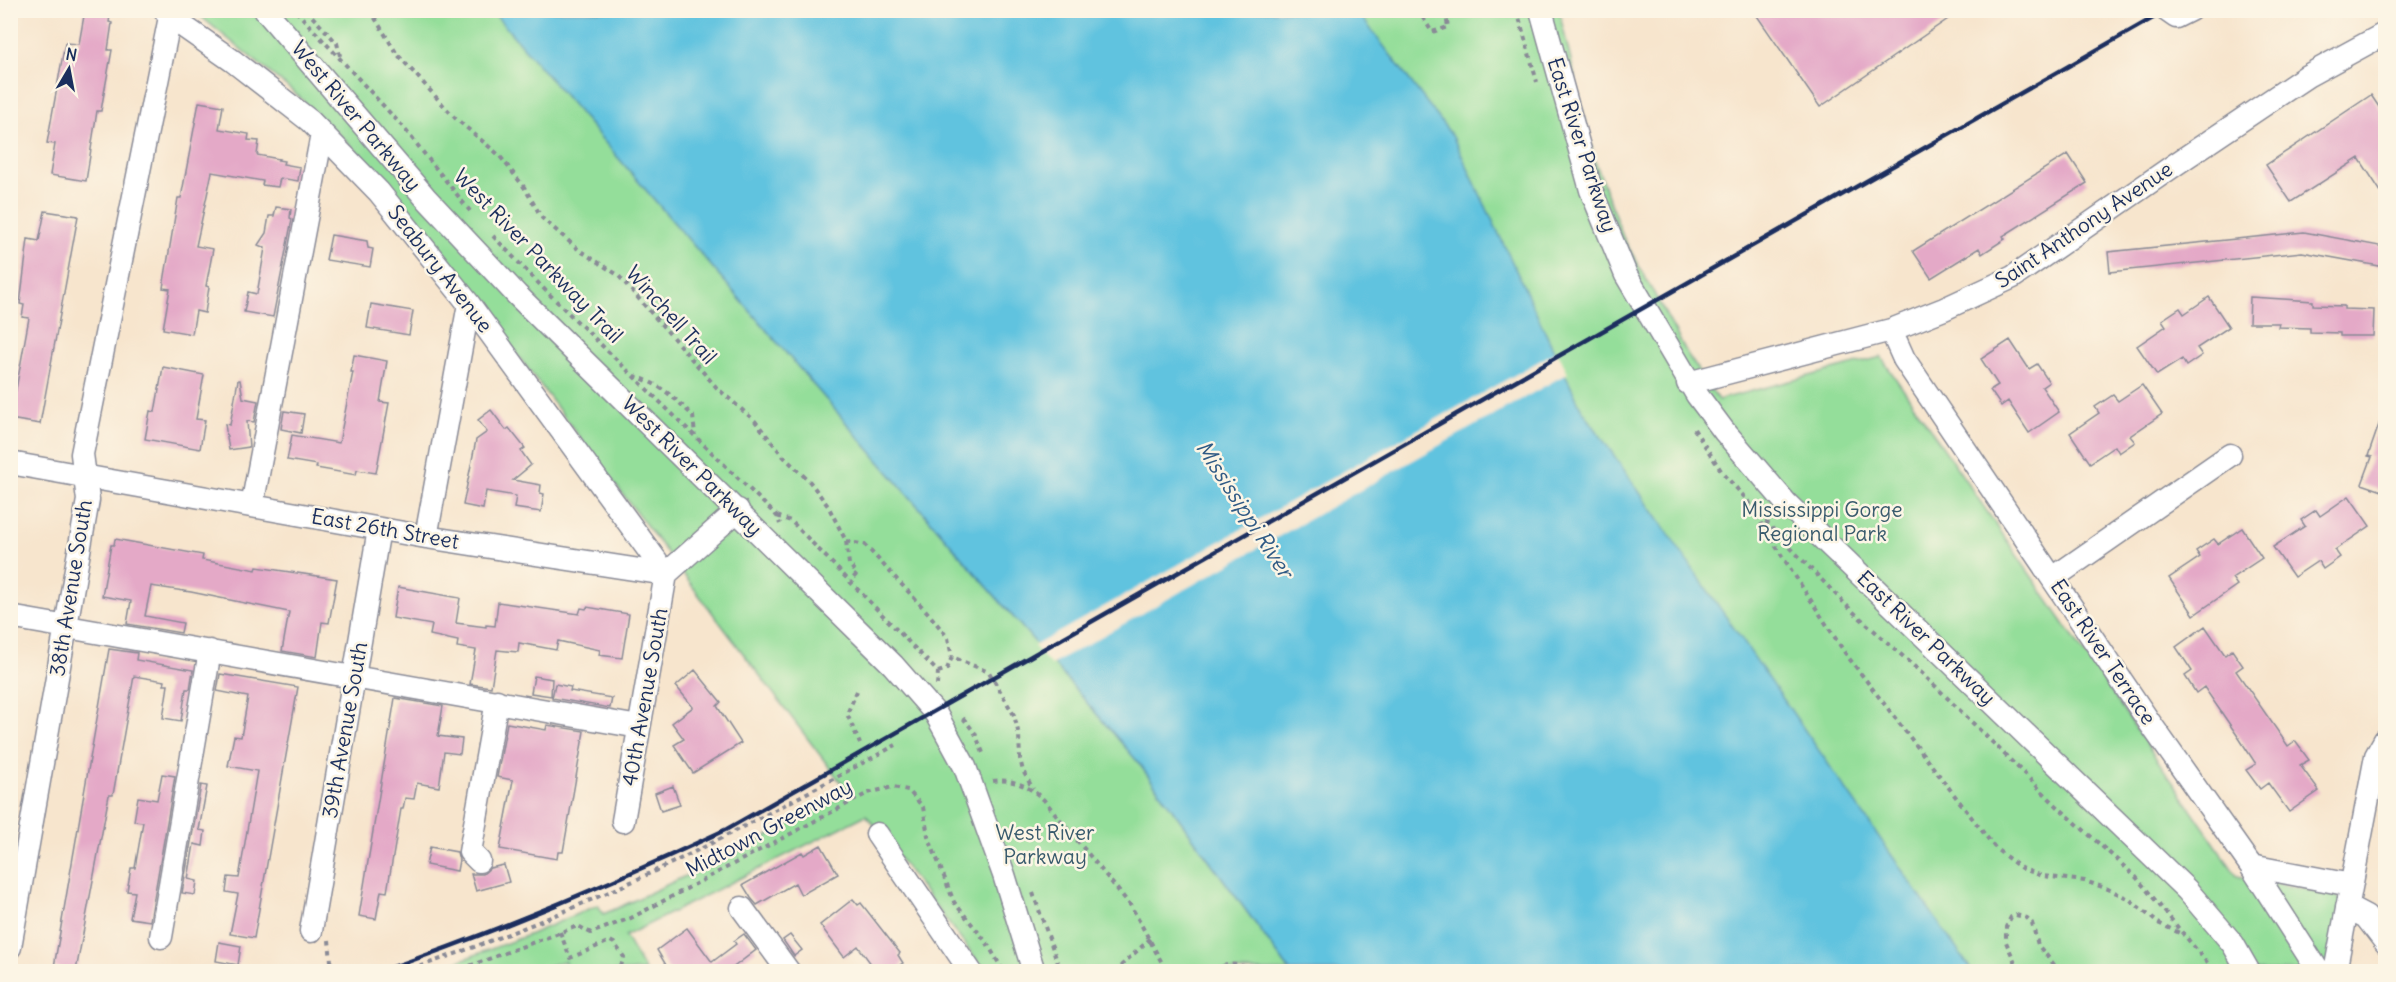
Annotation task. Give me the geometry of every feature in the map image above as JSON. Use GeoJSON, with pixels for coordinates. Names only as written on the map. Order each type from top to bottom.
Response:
{"type":"FeatureCollection","features":[{"type":"Feature","properties":{"kind":"street","name":"West River Parkway"},"geometry":{"type":"LineString","coordinates":[[265,10],[432,205],[518,295],[893,665],[936,714],[965,767],[1004,874],[1034,972]]}},
{"type":"Feature","properties":{"kind":"street","name":"East River Parkway"},"geometry":{"type":"LineString","coordinates":[[1540,10],[1591,190],[1626,275],[1688,383],[1724,431],[1786,503],[2187,890],[2233,944],[2249,972]]}},
{"type":"Feature","properties":{"kind":"street"},"geometry":{"type":"LineString","coordinates":[[2166,10],[2176,17],[2190,10]]}},
{"type":"Feature","properties":{"kind":"street","name":"Seabury Avenue"},"geometry":{"type":"LineString","coordinates":[[168,14],[233,60],[310,121],[379,192],[469,304],[666,574]]}},
{"type":"Feature","properties":{"kind":"street","name":"38th Avenue South"},"geometry":{"type":"LineString","coordinates":[[10,947],[88,500],[82,454],[168,14]]}},
{"type":"Feature","properties":{"kind":"street","name":"Saint Anthony Avenue"},"geometry":{"type":"LineString","coordinates":[[1688,383],[1891,330],[1944,309],[2013,277],[2307,76],[2385,33]]}},
{"type":"Feature","properties":{"kind":"street"},"geometry":{"type":"LineString","coordinates":[[252,506],[322,134]]}},
{"type":"Feature","properties":{"kind":"street"},"geometry":{"type":"LineString","coordinates":[[426,537],[469,304]]}},
{"type":"Feature","properties":{"kind":"street","name":"East River Terrace"},"geometry":{"type":"LineString","coordinates":[[1891,330],[1904,359],[2150,723],[2251,866],[2319,972]]}},
{"type":"Feature","properties":{"kind":"street"},"geometry":{"type":"LineString","coordinates":[[2053,578],[2230,455]]}},
{"type":"Feature","properties":{"kind":"street","name":"East 26th Street"},"geometry":{"type":"LineString","coordinates":[[10,463],[426,537],[666,574]]}},
{"type":"Feature","properties":{"kind":"street"},"geometry":{"type":"LineString","coordinates":[[666,574],[738,510]]}},
{"type":"Feature","properties":{"kind":"street","name":"39th Avenue South"},"geometry":{"type":"LineString","coordinates":[[311,931],[379,529]]}},
{"type":"Feature","properties":{"kind":"street","name":"40th Avenue South"},"geometry":{"type":"LineString","coordinates":[[623,821],[666,574]]}},
{"type":"Feature","properties":{"kind":"street"},"geometry":{"type":"LineString","coordinates":[[10,616],[639,727]]}},
{"type":"Feature","properties":{"kind":"street"},"geometry":{"type":"LineString","coordinates":[[161,937],[210,651]]}},
{"type":"Feature","properties":{"kind":"street"},"geometry":{"type":"LineString","coordinates":[[479,861],[470,852],[497,701]]}},
{"type":"Feature","properties":{"kind":"street"},"geometry":{"type":"LineString","coordinates":[[2335,972],[2376,756],[2385,740]]}},
{"type":"Feature","properties":{"kind":"street"},"geometry":{"type":"LineString","coordinates":[[877,834],[971,972]]}},
{"type":"Feature","properties":{"kind":"street"},"geometry":{"type":"LineString","coordinates":[[2251,866],[2351,885]]}},
{"type":"Feature","properties":{"kind":"street"},"geometry":{"type":"LineString","coordinates":[[2348,907],[2366,917],[2385,943]]}},
{"type":"Feature","properties":{"kind":"street"},"geometry":{"type":"LineString","coordinates":[[742,908],[789,972]]}},
{"type":"Feature","properties":{"kind":"path","name":"West River Parkway Trail"},"geometry":{"type":"LineString","coordinates":[[295,10],[403,127],[473,215]]}},
{"type":"Feature","properties":{"kind":"path"},"geometry":{"type":"LineString","coordinates":[[306,10],[337,43],[341,61]]}},
{"type":"Feature","properties":{"kind":"path","name":"Winchell Trail"},"geometry":{"type":"LineString","coordinates":[[370,10],[398,54],[455,118],[499,155],[524,187],[543,218],[579,250],[618,275],[717,388],[754,422],[783,456],[810,482],[828,506],[846,541],[849,564],[856,574],[850,581]]}},
{"type":"Feature","properties":{"kind":"path"},"geometry":{"type":"LineString","coordinates":[[1418,10],[1432,32],[1448,27],[1445,10]]}},
{"type":"Feature","properties":{"kind":"path","name":"West River Parkway Trail"},"geometry":{"type":"LineString","coordinates":[[488,231],[633,375],[695,436],[693,416],[672,395],[648,380],[633,375]]}},
{"type":"Feature","properties":{"kind":"path"},"geometry":{"type":"LineString","coordinates":[[1690,423],[1722,472],[1780,537],[1851,610],[1925,676],[2057,806],[2136,878],[2213,971]]}},
{"type":"Feature","properties":{"kind":"path"},"geometry":{"type":"LineString","coordinates":[[1744,496],[1845,653],[1996,849],[2021,868],[2042,876],[2085,881],[2118,894],[2137,905],[2158,923],[2187,937]]}},
{"type":"Feature","properties":{"kind":"path"},"geometry":{"type":"LineString","coordinates":[[777,516],[791,521],[938,672]]}},
{"type":"Feature","properties":{"kind":"path"},"geometry":{"type":"LineString","coordinates":[[846,541],[865,545],[929,614],[948,638],[952,657],[947,669],[938,672]]}},
{"type":"Feature","properties":{"kind":"path"},"geometry":{"type":"LineString","coordinates":[[952,657],[989,672],[1014,715],[1023,771],[1033,790],[1131,906],[1167,972]]}},
{"type":"Feature","properties":{"kind":"path"},"geometry":{"type":"LineString","coordinates":[[936,686],[938,672]]}},
{"type":"Feature","properties":{"kind":"path"},"geometry":{"type":"LineString","coordinates":[[857,691],[847,714],[860,744]]}},
{"type":"Feature","properties":{"kind":"path"},"geometry":{"type":"LineString","coordinates":[[404,972],[440,960],[595,898],[705,846],[896,745]]}},
{"type":"Feature","properties":{"kind":"path"},"geometry":{"type":"LineString","coordinates":[[993,781],[1010,782],[1033,790]]}},
{"type":"Feature","properties":{"kind":"path","name":"Midtown Greenway"},"geometry":{"type":"LineString","coordinates":[[453,972],[578,926],[591,933],[631,918],[868,793],[893,787],[908,790],[922,807],[928,836],[954,902],[987,943],[1004,972]]}},
{"type":"Feature","properties":{"kind":"path"},"geometry":{"type":"LineString","coordinates":[[2015,972],[2014,960],[2006,942],[2006,927],[2011,918],[2016,915],[2028,918],[2032,923],[2038,945],[2060,972]]}},
{"type":"Feature","properties":{"kind":"path"},"geometry":{"type":"LineString","coordinates":[[560,932],[570,958],[610,942],[614,943],[624,957],[618,972]]}},
{"type":"Feature","properties":{"kind":"path"},"geometry":{"type":"LineString","coordinates":[[1114,972],[1150,939]]}},
{"type":"Feature","properties":{"kind":"path"},"geometry":{"type":"LineString","coordinates":[[1216,972],[1220,966],[1229,964],[1260,972]]}},
{"type":"Feature","properties":{"kind":"green space","name":"West River Parkway"},"geometry":{"type":"Polygon","coordinates":[[[194,11],[492,11],[1138,762],[1290,971],[985,971],[866,815],[625,936],[645,971],[564,971],[565,961],[530,971],[432,971],[531,934],[598,905],[603,914],[618,908],[753,844],[848,792],[379,172],[296,94],[194,11]]]}},
{"type":"Feature","properties":{"kind":"green space","name":"Mississippi Gorge Regional Park"},"geometry":{"type":"Polygon","coordinates":[[[1334,11],[1559,11],[1595,161],[1623,237],[1688,355],[1718,400],[1881,357],[2237,876],[2335,895],[2351,909],[2352,971],[1972,971],[1575,424],[1334,11]]]}},
{"type":"Feature","properties":{"kind":"water","name":"Mississippi River"},"geometry":{"type":"Polygon","coordinates":[[[492,11],[1357,11],[1453,137],[1581,408],[1972,971],[1290,971],[1138,762],[492,11]]]}},
{"type":"Feature","properties":{"kind":"pier"},"geometry":{"type":"Polygon","coordinates":[[[1557,351],[1568,373],[1051,665],[1034,646],[1557,351]]]}},
{"type":"Feature","properties":{"kind":"building"},"geometry":{"type":"Polygon","coordinates":[[[85,10],[111,10],[109,22],[112,23],[108,50],[112,50],[101,111],[97,111],[86,181],[50,175],[55,144],[47,143],[65,43],[79,44],[85,10]]]}},
{"type":"Feature","properties":{"kind":"building"},"geometry":{"type":"Polygon","coordinates":[[[1753,10],[1961,10],[1820,107],[1753,10]]]}},
{"type":"Feature","properties":{"kind":"building"},"geometry":{"type":"Polygon","coordinates":[[[2371,95],[2385,116],[2385,198],[2359,158],[2291,202],[2266,165],[2371,95]]]}},
{"type":"Feature","properties":{"kind":"building"},"geometry":{"type":"Polygon","coordinates":[[[199,102],[223,106],[219,129],[249,134],[248,140],[259,141],[257,155],[279,159],[284,161],[283,164],[300,167],[298,181],[280,178],[278,187],[262,185],[263,181],[212,172],[196,246],[213,249],[206,286],[209,287],[205,313],[196,311],[192,334],[163,329],[170,289],[163,288],[178,198],[181,198],[199,102]]]}},
{"type":"Feature","properties":{"kind":"building"},"geometry":{"type":"Polygon","coordinates":[[[2068,154],[2087,183],[2003,236],[2005,239],[1982,254],[1979,248],[1931,278],[1913,251],[2068,154]]]}},
{"type":"Feature","properties":{"kind":"building"},"geometry":{"type":"Polygon","coordinates":[[[276,207],[291,209],[290,218],[292,219],[273,317],[244,312],[248,292],[257,294],[265,248],[258,245],[266,233],[269,216],[274,216],[276,207]]]}},
{"type":"Feature","properties":{"kind":"building"},"geometry":{"type":"Polygon","coordinates":[[[45,211],[78,216],[40,424],[10,419],[10,404],[13,404],[29,318],[22,317],[24,305],[20,304],[28,239],[39,241],[45,211]]]}},
{"type":"Feature","properties":{"kind":"building"},"geometry":{"type":"Polygon","coordinates":[[[2304,232],[2385,247],[2385,267],[2302,252],[2110,272],[2108,252],[2304,232]]]}},
{"type":"Feature","properties":{"kind":"building"},"geometry":{"type":"Polygon","coordinates":[[[331,235],[367,241],[368,248],[373,249],[370,267],[326,260],[331,235]]]}},
{"type":"Feature","properties":{"kind":"building"},"geometry":{"type":"Polygon","coordinates":[[[2209,297],[2229,327],[2197,348],[2202,355],[2186,366],[2182,359],[2157,375],[2137,346],[2166,326],[2162,320],[2180,308],[2184,314],[2209,297]]]}},
{"type":"Feature","properties":{"kind":"building"},"geometry":{"type":"Polygon","coordinates":[[[2250,297],[2313,301],[2313,305],[2374,310],[2373,336],[2340,336],[2340,333],[2310,332],[2310,328],[2278,327],[2279,323],[2249,323],[2250,297]]]}},
{"type":"Feature","properties":{"kind":"building"},"geometry":{"type":"Polygon","coordinates":[[[371,304],[413,311],[409,335],[367,328],[371,304]]]}},
{"type":"Feature","properties":{"kind":"building"},"geometry":{"type":"Polygon","coordinates":[[[2010,340],[2029,369],[2037,364],[2049,382],[2042,387],[2059,412],[2029,433],[2008,401],[2001,406],[1990,390],[1998,385],[1981,359],[2010,340]]]}},
{"type":"Feature","properties":{"kind":"building"},"geometry":{"type":"Polygon","coordinates":[[[354,355],[387,361],[380,402],[389,403],[376,473],[357,470],[356,475],[287,460],[292,435],[339,443],[353,372],[351,372],[354,355]]]}},
{"type":"Feature","properties":{"kind":"building"},"geometry":{"type":"Polygon","coordinates":[[[163,367],[204,375],[196,419],[205,420],[200,449],[145,439],[150,411],[155,412],[163,367]]]}},
{"type":"Feature","properties":{"kind":"building"},"geometry":{"type":"Polygon","coordinates":[[[238,380],[240,380],[243,398],[258,401],[254,422],[247,421],[249,447],[229,450],[225,424],[230,425],[238,380]]]}},
{"type":"Feature","properties":{"kind":"building"},"geometry":{"type":"Polygon","coordinates":[[[2142,385],[2162,414],[2130,436],[2135,442],[2119,453],[2115,446],[2090,463],[2070,433],[2099,413],[2095,407],[2113,395],[2118,401],[2142,385]]]}},
{"type":"Feature","properties":{"kind":"building"},"geometry":{"type":"Polygon","coordinates":[[[491,410],[506,430],[509,428],[525,448],[521,451],[531,465],[513,480],[541,485],[540,493],[544,494],[541,512],[514,508],[516,496],[486,491],[483,509],[463,505],[476,440],[487,432],[478,420],[491,410]]]}},
{"type":"Feature","properties":{"kind":"building"},"geometry":{"type":"Polygon","coordinates":[[[284,411],[304,414],[301,433],[281,429],[284,411]]]}},
{"type":"Feature","properties":{"kind":"building"},"geometry":{"type":"Polygon","coordinates":[[[2383,413],[2385,413],[2385,492],[2362,484],[2372,457],[2368,456],[2383,413]]]}},
{"type":"Feature","properties":{"kind":"building"},"geometry":{"type":"Polygon","coordinates":[[[2349,496],[2370,526],[2335,550],[2340,557],[2323,569],[2318,561],[2294,577],[2273,547],[2305,526],[2301,520],[2316,510],[2320,516],[2349,496]]]}},
{"type":"Feature","properties":{"kind":"building"},"geometry":{"type":"Polygon","coordinates":[[[2242,528],[2262,558],[2232,578],[2237,585],[2194,615],[2169,578],[2200,557],[2196,551],[2214,539],[2218,544],[2242,528]]]}},
{"type":"Feature","properties":{"kind":"building"},"geometry":{"type":"Polygon","coordinates":[[[115,539],[203,555],[202,560],[256,570],[257,567],[337,579],[329,623],[322,622],[317,657],[282,651],[289,612],[191,592],[151,586],[145,616],[183,623],[181,633],[127,624],[131,601],[102,596],[111,545],[114,545],[115,539]]]}},
{"type":"Feature","properties":{"kind":"building"},"geometry":{"type":"Polygon","coordinates":[[[398,587],[460,598],[456,623],[486,627],[486,625],[495,626],[498,602],[579,614],[581,608],[586,609],[587,607],[629,614],[622,658],[599,655],[600,650],[558,641],[556,650],[519,643],[518,652],[497,650],[491,687],[470,684],[476,650],[457,647],[458,641],[430,635],[432,625],[393,618],[398,587]]]}},
{"type":"Feature","properties":{"kind":"building"},"geometry":{"type":"Polygon","coordinates":[[[2205,626],[2225,655],[2232,650],[2243,666],[2236,671],[2288,746],[2295,741],[2309,760],[2300,765],[2319,791],[2289,812],[2268,783],[2260,789],[2246,770],[2256,764],[2239,738],[2204,687],[2196,693],[2185,676],[2192,671],[2176,647],[2205,626]]]}},
{"type":"Feature","properties":{"kind":"building"},"geometry":{"type":"Polygon","coordinates":[[[109,649],[137,653],[136,660],[193,670],[190,689],[186,689],[181,721],[163,718],[168,685],[164,685],[165,681],[134,676],[113,795],[109,795],[76,971],[54,967],[109,649]]]}},
{"type":"Feature","properties":{"kind":"building"},"geometry":{"type":"Polygon","coordinates":[[[695,670],[721,702],[717,706],[741,743],[693,773],[674,745],[684,739],[672,723],[693,707],[676,686],[695,670]]]}},
{"type":"Feature","properties":{"kind":"building"},"geometry":{"type":"Polygon","coordinates":[[[220,674],[298,687],[254,938],[230,934],[238,894],[226,892],[228,877],[239,878],[257,771],[228,766],[234,736],[241,737],[248,697],[217,691],[220,674]]]}},
{"type":"Feature","properties":{"kind":"building"},"geometry":{"type":"Polygon","coordinates":[[[534,676],[552,679],[551,696],[531,693],[534,676]]]}},
{"type":"Feature","properties":{"kind":"building"},"geometry":{"type":"Polygon","coordinates":[[[555,684],[571,687],[570,691],[612,698],[610,708],[552,698],[555,684]]]}},
{"type":"Feature","properties":{"kind":"building"},"geometry":{"type":"Polygon","coordinates":[[[395,698],[443,706],[438,736],[462,739],[460,754],[444,752],[439,787],[417,783],[414,799],[405,798],[403,809],[401,809],[387,892],[381,891],[376,919],[359,916],[395,698]]]}},
{"type":"Feature","properties":{"kind":"building"},"geometry":{"type":"Polygon","coordinates":[[[507,723],[546,730],[547,725],[584,731],[563,852],[558,852],[557,859],[500,849],[513,780],[497,777],[507,723]]]}},
{"type":"Feature","properties":{"kind":"building"},"geometry":{"type":"Polygon","coordinates":[[[162,774],[175,776],[150,921],[130,918],[135,892],[127,891],[131,868],[135,868],[143,822],[134,821],[138,797],[157,800],[162,774]]]}},
{"type":"Feature","properties":{"kind":"building"},"geometry":{"type":"Polygon","coordinates":[[[201,785],[207,786],[199,830],[205,831],[203,846],[194,844],[188,879],[197,881],[195,895],[182,893],[201,785]]]}},
{"type":"Feature","properties":{"kind":"building"},"geometry":{"type":"Polygon","coordinates":[[[673,786],[680,805],[661,811],[655,793],[673,786]]]}},
{"type":"Feature","properties":{"kind":"building"},"geometry":{"type":"Polygon","coordinates":[[[821,845],[838,874],[801,895],[795,883],[757,905],[751,898],[743,885],[802,852],[804,855],[821,845]]]}},
{"type":"Feature","properties":{"kind":"building"},"geometry":{"type":"Polygon","coordinates":[[[430,847],[457,852],[459,860],[457,871],[426,865],[430,847]]]}},
{"type":"Feature","properties":{"kind":"building"},"geometry":{"type":"Polygon","coordinates":[[[504,865],[509,882],[476,891],[471,874],[483,874],[490,868],[504,865]]]}},
{"type":"Feature","properties":{"kind":"building"},"geometry":{"type":"Polygon","coordinates":[[[853,899],[858,905],[861,903],[900,953],[898,955],[903,963],[900,965],[904,972],[877,972],[858,946],[844,957],[820,925],[853,899]]]}},
{"type":"Feature","properties":{"kind":"building"},"geometry":{"type":"Polygon","coordinates":[[[687,928],[712,962],[736,944],[734,941],[744,934],[756,950],[727,972],[670,972],[657,950],[687,928]]]}},
{"type":"Feature","properties":{"kind":"building"},"geometry":{"type":"Polygon","coordinates":[[[790,935],[802,950],[794,956],[783,940],[790,935]]]}},
{"type":"Feature","properties":{"kind":"building"},"geometry":{"type":"Polygon","coordinates":[[[219,942],[241,946],[238,965],[216,961],[219,942]]]}},
{"type":"Feature","properties":{"kind":"railway"},"geometry":{"type":"LineString","coordinates":[[379,972],[555,905],[727,829],[2167,10]]}}]}
